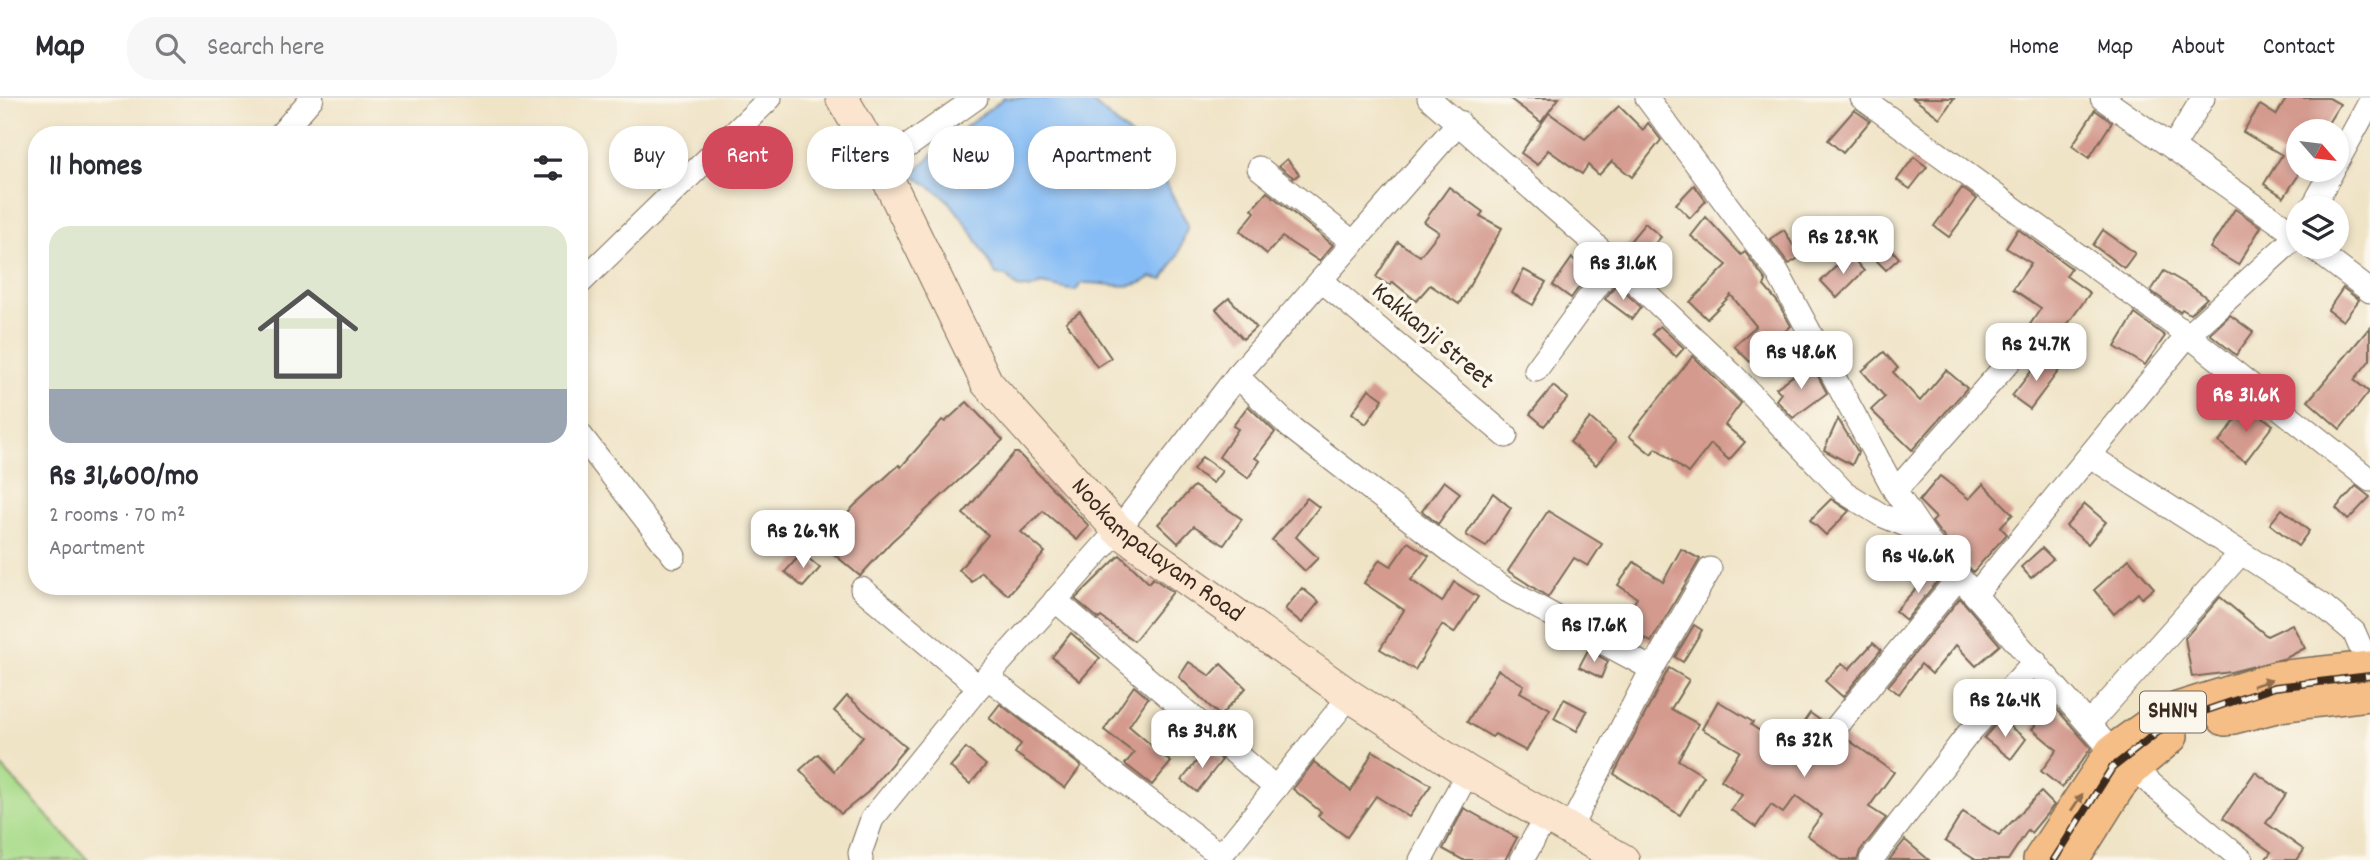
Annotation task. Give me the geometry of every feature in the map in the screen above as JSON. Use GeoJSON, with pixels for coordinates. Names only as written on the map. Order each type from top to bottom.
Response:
{"type":"FeatureCollection","features":[{"type":"Feature","properties":{"kind":"main road","name":"SHN14"},"geometry":{"type":"LineString","coordinates":[[2041,860],[2122,760],[2168,713],[2277,679],[2370,669]]}},
{"type":"Feature","properties":{"kind":"main road","name":"SHN14"},"geometry":{"type":"LineString","coordinates":[[2071,860],[2116,788],[2122,760],[2177,730],[2280,704],[2370,693]]}},
{"type":"Feature","properties":{"kind":"street"},"geometry":{"type":"LineString","coordinates":[[288,126],[312,98]]}},
{"type":"Feature","properties":{"kind":"street"},"geometry":{"type":"LineString","coordinates":[[588,275],[770,98]]}},
{"type":"Feature","properties":{"kind":"street","name":"Nookampalayam Road"},"geometry":{"type":"LineString","coordinates":[[842,98],[858,126]]}},
{"type":"Feature","properties":{"kind":"street"},"geometry":{"type":"LineString","coordinates":[[914,142],[976,98]]}},
{"type":"Feature","properties":{"kind":"street"},"geometry":{"type":"LineString","coordinates":[[1429,98],[1460,122],[1732,374],[1844,492],[1881,514],[1922,532]]}},
{"type":"Feature","properties":{"kind":"street"},"geometry":{"type":"LineString","coordinates":[[1647,98],[1778,273],[1895,491],[1922,532],[2122,760],[2242,860]]}},
{"type":"Feature","properties":{"kind":"street"},"geometry":{"type":"LineString","coordinates":[[1862,98],[2188,335],[2370,480]]}},
{"type":"Feature","properties":{"kind":"street"},"geometry":{"type":"LineString","coordinates":[[2102,98],[2286,227]]}},
{"type":"Feature","properties":{"kind":"street"},"geometry":{"type":"LineString","coordinates":[[2173,147],[2203,98]]}},
{"type":"Feature","properties":{"kind":"street"},"geometry":{"type":"LineString","coordinates":[[2349,140],[2370,102]]}},
{"type":"Feature","properties":{"kind":"street"},"geometry":{"type":"LineString","coordinates":[[861,860],[860,853],[872,820],[983,682],[1118,530],[1237,376],[1460,122]]}},
{"type":"Feature","properties":{"kind":"street"},"geometry":{"type":"LineString","coordinates":[[1259,168],[1354,243]]}},
{"type":"Feature","properties":{"kind":"street","name":"Nookampalayam Road"},"geometry":{"type":"LineString","coordinates":[[893,189],[987,383],[1118,530],[1350,696],[1468,772],[1623,860]]}},
{"type":"Feature","properties":{"kind":"street"},"geometry":{"type":"LineString","coordinates":[[1975,595],[2188,335],[2286,247]]}},
{"type":"Feature","properties":{"kind":"street"},"geometry":{"type":"LineString","coordinates":[[2328,259],[2370,291]]}},
{"type":"Feature","properties":{"kind":"street"},"geometry":{"type":"LineString","coordinates":[[1536,370],[1614,263]]}},
{"type":"Feature","properties":{"kind":"street","name":"Kakkanji Street"},"geometry":{"type":"LineString","coordinates":[[1321,280],[1506,436]]}},
{"type":"Feature","properties":{"kind":"street"},"geometry":{"type":"LineString","coordinates":[[1895,491],[2016,354]]}},
{"type":"Feature","properties":{"kind":"street"},"geometry":{"type":"LineString","coordinates":[[1237,376],[1290,427],[1463,560],[1508,591],[1652,669]]}},
{"type":"Feature","properties":{"kind":"street"},"geometry":{"type":"LineString","coordinates":[[588,445],[674,556]]}},
{"type":"Feature","properties":{"kind":"street"},"geometry":{"type":"LineString","coordinates":[[2090,456],[2321,604],[2354,632],[2370,669]]}},
{"type":"Feature","properties":{"kind":"street"},"geometry":{"type":"LineString","coordinates":[[2089,724],[2241,553]]}},
{"type":"Feature","properties":{"kind":"street"},"geometry":{"type":"LineString","coordinates":[[1522,860],[1558,822],[1710,569]]}},
{"type":"Feature","properties":{"kind":"street"},"geometry":{"type":"LineString","coordinates":[[1838,725],[1959,577]]}},
{"type":"Feature","properties":{"kind":"street"},"geometry":{"type":"LineString","coordinates":[[862,589],[983,682],[1216,852],[1227,848],[1350,696]]}},
{"type":"Feature","properties":{"kind":"street"},"geometry":{"type":"LineString","coordinates":[[1055,600],[1276,788]]}},
{"type":"Feature","properties":{"kind":"street"},"geometry":{"type":"LineString","coordinates":[[1871,860],[1968,734],[2035,662]]}},
{"type":"Feature","properties":{"kind":"street"},"geometry":{"type":"LineString","coordinates":[[1421,860],[1468,772]]}},
{"type":"Feature","properties":{"kind":"green space"},"geometry":{"type":"Polygon","coordinates":[[[0,765],[88,860],[0,860],[0,765]]]}},
{"type":"Feature","properties":{"kind":"water"},"geometry":{"type":"Polygon","coordinates":[[[1004,98],[1088,98],[1120,126],[1028,126],[1028,189],[1169,189],[1188,225],[1178,255],[1163,280],[1151,277],[1144,282],[1127,286],[1082,283],[1075,291],[1041,284],[1030,289],[1017,287],[1006,276],[996,275],[958,213],[933,189],[1014,189],[1014,126],[967,126],[1004,98]]]}},
{"type":"Feature","properties":{"kind":"water"},"geometry":{"type":"Polygon","coordinates":[[[928,159],[928,185],[914,173],[928,159]]]}},
{"type":"Feature","properties":{"kind":"building"},"geometry":{"type":"Polygon","coordinates":[[[1509,98],[1559,98],[1541,122],[1509,98]]]}},
{"type":"Feature","properties":{"kind":"building"},"geometry":{"type":"Polygon","coordinates":[[[1913,98],[1954,98],[1940,118],[1913,98]]]}},
{"type":"Feature","properties":{"kind":"building"},"geometry":{"type":"Polygon","coordinates":[[[2287,98],[2329,98],[2340,104],[2331,119],[2286,119],[2286,182],[2294,182],[2284,197],[2264,184],[2282,155],[2243,132],[2260,105],[2276,115],[2287,98]]]}},
{"type":"Feature","properties":{"kind":"building"},"geometry":{"type":"Polygon","coordinates":[[[1619,106],[1643,130],[1648,123],[1661,140],[1632,177],[1612,161],[1599,175],[1588,165],[1582,174],[1548,150],[1538,165],[1521,153],[1549,113],[1585,139],[1619,106]]]}},
{"type":"Feature","properties":{"kind":"building"},"geometry":{"type":"Polygon","coordinates":[[[1854,110],[1870,121],[1843,153],[1828,140],[1854,110]]]}},
{"type":"Feature","properties":{"kind":"building"},"geometry":{"type":"Polygon","coordinates":[[[2095,110],[2112,122],[2089,158],[2072,146],[2095,110]]]}},
{"type":"Feature","properties":{"kind":"building"},"geometry":{"type":"Polygon","coordinates":[[[1914,157],[1927,167],[1910,189],[1897,180],[1914,157]]]}},
{"type":"Feature","properties":{"kind":"building"},"geometry":{"type":"Polygon","coordinates":[[[1287,159],[1299,174],[1294,178],[1279,166],[1287,159]]]}},
{"type":"Feature","properties":{"kind":"building"},"geometry":{"type":"Polygon","coordinates":[[[1694,185],[1706,201],[1690,218],[1676,204],[1694,185]]]}},
{"type":"Feature","properties":{"kind":"building"},"geometry":{"type":"Polygon","coordinates":[[[1449,187],[1483,212],[1480,216],[1502,228],[1459,304],[1430,285],[1416,301],[1393,282],[1390,286],[1376,277],[1398,242],[1420,256],[1439,232],[1424,222],[1449,187]]]}},
{"type":"Feature","properties":{"kind":"building"},"geometry":{"type":"Polygon","coordinates":[[[1962,188],[1977,199],[1949,237],[1934,226],[1962,188]]]}},
{"type":"Feature","properties":{"kind":"building"},"geometry":{"type":"Polygon","coordinates":[[[1267,192],[1333,245],[1319,261],[1282,237],[1267,254],[1240,231],[1255,212],[1252,209],[1267,192]]]}},
{"type":"Feature","properties":{"kind":"building"},"geometry":{"type":"Polygon","coordinates":[[[2235,209],[2261,227],[2238,265],[2210,248],[2235,209]]]}},
{"type":"Feature","properties":{"kind":"building"},"geometry":{"type":"Polygon","coordinates":[[[1706,217],[1741,255],[1745,252],[1766,281],[1764,286],[1777,301],[1791,326],[1750,362],[1734,346],[1756,326],[1731,295],[1707,319],[1690,302],[1727,265],[1691,236],[1706,217]]]}},
{"type":"Feature","properties":{"kind":"building"},"geometry":{"type":"Polygon","coordinates":[[[1645,223],[1661,237],[1650,249],[1664,261],[1650,277],[1622,251],[1645,223]]]}},
{"type":"Feature","properties":{"kind":"building"},"geometry":{"type":"Polygon","coordinates":[[[2018,229],[2071,268],[2066,276],[2090,293],[2046,354],[2021,338],[2041,308],[2013,289],[2031,263],[2006,248],[2018,229]]]}},
{"type":"Feature","properties":{"kind":"building"},"geometry":{"type":"Polygon","coordinates":[[[1784,230],[1800,257],[1789,264],[1770,239],[1784,230]]]}},
{"type":"Feature","properties":{"kind":"building"},"geometry":{"type":"Polygon","coordinates":[[[2103,230],[2135,253],[2124,268],[2093,245],[2103,230]]]}},
{"type":"Feature","properties":{"kind":"building"},"geometry":{"type":"Polygon","coordinates":[[[1886,243],[1899,258],[1886,270],[1872,256],[1886,243]]]}},
{"type":"Feature","properties":{"kind":"building"},"geometry":{"type":"Polygon","coordinates":[[[1849,254],[1864,271],[1837,298],[1821,281],[1849,254]]]}},
{"type":"Feature","properties":{"kind":"building"},"geometry":{"type":"Polygon","coordinates":[[[1572,258],[1590,272],[1571,298],[1553,285],[1572,258]]]}},
{"type":"Feature","properties":{"kind":"building"},"geometry":{"type":"Polygon","coordinates":[[[1524,270],[1546,282],[1533,305],[1512,293],[1524,270]]]}},
{"type":"Feature","properties":{"kind":"building"},"geometry":{"type":"Polygon","coordinates":[[[2164,271],[2207,298],[2190,314],[2182,309],[2180,312],[2151,291],[2164,271]]]}},
{"type":"Feature","properties":{"kind":"building"},"geometry":{"type":"Polygon","coordinates":[[[1616,284],[1641,307],[1632,319],[1605,299],[1616,284]]]}},
{"type":"Feature","properties":{"kind":"building"},"geometry":{"type":"Polygon","coordinates":[[[2343,288],[2359,300],[2343,321],[2328,310],[2343,288]]]}},
{"type":"Feature","properties":{"kind":"building"},"geometry":{"type":"Polygon","coordinates":[[[1229,298],[1256,327],[1243,339],[1216,309],[1229,298]]]}},
{"type":"Feature","properties":{"kind":"building"},"geometry":{"type":"Polygon","coordinates":[[[1080,312],[1111,358],[1097,367],[1066,322],[1080,312]]]}},
{"type":"Feature","properties":{"kind":"building"},"geometry":{"type":"Polygon","coordinates":[[[2135,314],[2165,336],[2145,365],[2115,347],[2135,314]]]}},
{"type":"Feature","properties":{"kind":"building"},"geometry":{"type":"Polygon","coordinates":[[[2230,315],[2253,332],[2236,355],[2210,334],[2230,315]]]}},
{"type":"Feature","properties":{"kind":"building"},"geometry":{"type":"Polygon","coordinates":[[[1660,326],[1684,348],[1676,357],[1652,334],[1660,326]]]}},
{"type":"Feature","properties":{"kind":"building"},"geometry":{"type":"Polygon","coordinates":[[[2370,327],[2370,360],[2354,380],[2369,392],[2340,429],[2308,401],[2370,327]]]}},
{"type":"Feature","properties":{"kind":"building"},"geometry":{"type":"Polygon","coordinates":[[[1884,352],[1898,368],[1893,372],[1920,401],[1946,370],[1967,388],[1912,450],[1871,410],[1885,397],[1862,371],[1884,352]]]}},
{"type":"Feature","properties":{"kind":"building"},"geometry":{"type":"Polygon","coordinates":[[[1693,356],[1741,403],[1725,425],[1745,442],[1729,460],[1711,444],[1688,473],[1656,448],[1651,454],[1629,436],[1693,356]]]}},
{"type":"Feature","properties":{"kind":"building"},"geometry":{"type":"Polygon","coordinates":[[[2043,356],[2060,369],[2030,409],[2012,396],[2043,356]]]}},
{"type":"Feature","properties":{"kind":"building"},"geometry":{"type":"Polygon","coordinates":[[[1811,363],[1827,393],[1793,418],[1776,400],[1781,393],[1776,388],[1811,363]]]}},
{"type":"Feature","properties":{"kind":"building"},"geometry":{"type":"Polygon","coordinates":[[[1553,386],[1568,398],[1544,426],[1530,414],[1553,386]]]}},
{"type":"Feature","properties":{"kind":"building"},"geometry":{"type":"Polygon","coordinates":[[[1369,389],[1383,399],[1366,424],[1352,413],[1369,389]]]}},
{"type":"Feature","properties":{"kind":"building"},"geometry":{"type":"Polygon","coordinates":[[[967,402],[1003,440],[891,542],[860,576],[822,544],[854,506],[899,465],[901,467],[942,420],[945,422],[967,402]]]}},
{"type":"Feature","properties":{"kind":"building"},"geometry":{"type":"Polygon","coordinates":[[[2247,405],[2273,425],[2245,462],[2219,442],[2247,405]]]}},
{"type":"Feature","properties":{"kind":"building"},"geometry":{"type":"Polygon","coordinates":[[[1248,406],[1275,432],[1255,458],[1260,461],[1248,478],[1219,457],[1238,429],[1233,426],[1248,406]]]}},
{"type":"Feature","properties":{"kind":"building"},"geometry":{"type":"Polygon","coordinates":[[[1590,418],[1616,441],[1596,465],[1570,442],[1590,418]]]}},
{"type":"Feature","properties":{"kind":"building"},"geometry":{"type":"Polygon","coordinates":[[[1838,419],[1858,452],[1852,465],[1824,450],[1838,419]]]}},
{"type":"Feature","properties":{"kind":"building"},"geometry":{"type":"Polygon","coordinates":[[[1014,453],[1018,453],[1089,526],[1077,540],[1043,511],[1021,532],[1045,552],[1008,595],[981,572],[972,582],[959,570],[988,535],[963,514],[1014,453]]]}},
{"type":"Feature","properties":{"kind":"building"},"geometry":{"type":"Polygon","coordinates":[[[1202,457],[1222,471],[1213,483],[1193,470],[1202,457]]]}},
{"type":"Feature","properties":{"kind":"building"},"geometry":{"type":"Polygon","coordinates":[[[1940,476],[1969,499],[1983,484],[2013,514],[2000,527],[2007,534],[1973,572],[1932,522],[1936,518],[1919,501],[1940,476]]]}},
{"type":"Feature","properties":{"kind":"building"},"geometry":{"type":"Polygon","coordinates":[[[1444,481],[1460,493],[1438,524],[1422,511],[1444,481]]]}},
{"type":"Feature","properties":{"kind":"building"},"geometry":{"type":"Polygon","coordinates":[[[1194,486],[1242,519],[1224,545],[1194,526],[1178,543],[1158,524],[1194,486]]]}},
{"type":"Feature","properties":{"kind":"building"},"geometry":{"type":"Polygon","coordinates":[[[2356,486],[2370,497],[2348,520],[2336,508],[2356,486]]]}},
{"type":"Feature","properties":{"kind":"building"},"geometry":{"type":"Polygon","coordinates":[[[1493,493],[1511,508],[1486,547],[1466,535],[1493,493]]]}},
{"type":"Feature","properties":{"kind":"building"},"geometry":{"type":"Polygon","coordinates":[[[1307,498],[1319,507],[1296,537],[1318,558],[1305,571],[1272,540],[1307,498]]]}},
{"type":"Feature","properties":{"kind":"building"},"geometry":{"type":"Polygon","coordinates":[[[1831,499],[1849,511],[1826,535],[1810,520],[1831,499]]]}},
{"type":"Feature","properties":{"kind":"building"},"geometry":{"type":"Polygon","coordinates":[[[2085,504],[2106,522],[2088,544],[2066,526],[2085,504]]]}},
{"type":"Feature","properties":{"kind":"building"},"geometry":{"type":"Polygon","coordinates":[[[2282,509],[2309,531],[2298,546],[2270,524],[2282,509]]]}},
{"type":"Feature","properties":{"kind":"building"},"geometry":{"type":"Polygon","coordinates":[[[1548,511],[1602,544],[1588,566],[1574,558],[1548,597],[1508,571],[1548,511]]]}},
{"type":"Feature","properties":{"kind":"building"},"geometry":{"type":"Polygon","coordinates":[[[1408,542],[1429,556],[1411,580],[1442,602],[1454,582],[1478,597],[1454,633],[1442,625],[1415,670],[1380,649],[1404,610],[1364,583],[1380,559],[1391,566],[1408,542]]]}},
{"type":"Feature","properties":{"kind":"building"},"geometry":{"type":"Polygon","coordinates":[[[2042,548],[2053,559],[2031,578],[2021,567],[2042,548]]]}},
{"type":"Feature","properties":{"kind":"building"},"geometry":{"type":"Polygon","coordinates":[[[1681,549],[1700,559],[1651,642],[1621,624],[1637,598],[1618,585],[1634,562],[1663,582],[1681,549]]]}},
{"type":"Feature","properties":{"kind":"building"},"geometry":{"type":"Polygon","coordinates":[[[802,553],[820,568],[803,587],[785,572],[802,553]]]}},
{"type":"Feature","properties":{"kind":"building"},"geometry":{"type":"Polygon","coordinates":[[[1120,555],[1149,583],[1153,578],[1173,592],[1134,641],[1101,617],[1099,619],[1075,599],[1120,555]]]}},
{"type":"Feature","properties":{"kind":"building"},"geometry":{"type":"Polygon","coordinates":[[[2129,559],[2154,588],[2142,598],[2138,593],[2114,614],[2094,590],[2129,559]]]}},
{"type":"Feature","properties":{"kind":"building"},"geometry":{"type":"Polygon","coordinates":[[[1934,569],[1941,577],[1906,620],[1895,611],[1934,569]]]}},
{"type":"Feature","properties":{"kind":"building"},"geometry":{"type":"Polygon","coordinates":[[[1302,588],[1319,602],[1302,623],[1285,609],[1302,588]]]}},
{"type":"Feature","properties":{"kind":"building"},"geometry":{"type":"Polygon","coordinates":[[[2220,597],[2267,636],[2292,624],[2305,648],[2286,658],[2231,672],[2192,677],[2185,638],[2220,597]]]}},
{"type":"Feature","properties":{"kind":"building"},"geometry":{"type":"Polygon","coordinates":[[[1960,598],[2000,645],[1976,666],[1956,645],[1932,674],[1921,664],[1899,694],[1888,686],[1960,598]]]}},
{"type":"Feature","properties":{"kind":"building"},"geometry":{"type":"Polygon","coordinates":[[[1694,625],[1702,630],[1683,662],[1675,657],[1694,625]]]}},
{"type":"Feature","properties":{"kind":"building"},"geometry":{"type":"Polygon","coordinates":[[[1071,633],[1100,658],[1080,681],[1052,657],[1071,633]]]}},
{"type":"Feature","properties":{"kind":"building"},"geometry":{"type":"Polygon","coordinates":[[[1873,643],[1881,650],[1843,697],[1825,681],[1842,663],[1849,669],[1873,643]]]}},
{"type":"Feature","properties":{"kind":"building"},"geometry":{"type":"Polygon","coordinates":[[[1588,650],[1608,661],[1601,678],[1579,667],[1588,650]]]}},
{"type":"Feature","properties":{"kind":"building"},"geometry":{"type":"Polygon","coordinates":[[[1189,662],[1210,676],[1221,664],[1246,688],[1220,716],[1179,677],[1189,662]]]}},
{"type":"Feature","properties":{"kind":"building"},"geometry":{"type":"Polygon","coordinates":[[[1669,668],[1689,680],[1671,709],[1698,724],[1678,760],[1704,776],[1680,815],[1614,774],[1669,668]]]}},
{"type":"Feature","properties":{"kind":"building"},"geometry":{"type":"Polygon","coordinates":[[[1498,670],[1524,685],[1520,692],[1550,709],[1526,751],[1495,734],[1492,737],[1467,722],[1498,670]]]}},
{"type":"Feature","properties":{"kind":"building"},"geometry":{"type":"Polygon","coordinates":[[[1134,686],[1148,698],[1129,726],[1171,762],[1152,785],[1125,764],[1134,753],[1104,730],[1134,686]]]}},
{"type":"Feature","properties":{"kind":"building"},"geometry":{"type":"Polygon","coordinates":[[[847,696],[906,747],[868,792],[841,814],[800,770],[818,754],[834,771],[863,736],[834,711],[847,696]]]}},
{"type":"Feature","properties":{"kind":"building"},"geometry":{"type":"Polygon","coordinates":[[[1564,699],[1587,711],[1577,731],[1554,718],[1564,699]]]}},
{"type":"Feature","properties":{"kind":"building"},"geometry":{"type":"Polygon","coordinates":[[[1718,701],[1753,722],[1751,725],[1786,748],[1810,713],[1824,723],[1830,736],[1844,737],[1894,772],[1869,807],[1886,818],[1860,851],[1857,860],[1841,860],[1807,835],[1822,815],[1796,796],[1783,813],[1771,805],[1756,827],[1731,810],[1742,795],[1721,780],[1740,751],[1702,729],[1718,701]]]}},
{"type":"Feature","properties":{"kind":"building"},"geometry":{"type":"Polygon","coordinates":[[[1000,704],[1081,766],[1065,788],[1015,753],[1021,744],[989,718],[1000,704]]]}},
{"type":"Feature","properties":{"kind":"building"},"geometry":{"type":"Polygon","coordinates":[[[2053,705],[2091,748],[2062,788],[2041,771],[2057,750],[2032,729],[2053,705]]]}},
{"type":"Feature","properties":{"kind":"building"},"geometry":{"type":"Polygon","coordinates":[[[2000,719],[2026,739],[2011,759],[1984,738],[2000,719]]]}},
{"type":"Feature","properties":{"kind":"building"},"geometry":{"type":"Polygon","coordinates":[[[966,748],[986,765],[970,784],[950,767],[966,748]]]}},
{"type":"Feature","properties":{"kind":"building"},"geometry":{"type":"Polygon","coordinates":[[[1207,748],[1222,760],[1197,792],[1182,780],[1207,748]]]}},
{"type":"Feature","properties":{"kind":"building"},"geometry":{"type":"Polygon","coordinates":[[[1373,751],[1431,785],[1409,817],[1376,796],[1347,837],[1318,816],[1321,812],[1293,789],[1314,762],[1351,791],[1373,751]]]}},
{"type":"Feature","properties":{"kind":"building"},"geometry":{"type":"Polygon","coordinates":[[[2255,772],[2286,794],[2266,823],[2304,850],[2297,860],[2265,860],[2271,852],[2223,818],[2255,772]]]}},
{"type":"Feature","properties":{"kind":"building"},"geometry":{"type":"Polygon","coordinates":[[[2041,792],[2054,805],[2031,833],[2028,830],[2008,860],[1976,860],[1945,841],[1963,812],[1999,835],[2041,792]]]}},
{"type":"Feature","properties":{"kind":"building"},"geometry":{"type":"Polygon","coordinates":[[[1464,808],[1517,838],[1505,860],[1463,860],[1443,849],[1464,808]]]}},
{"type":"Feature","properties":{"kind":"building"},"geometry":{"type":"Polygon","coordinates":[[[1905,840],[1929,860],[1889,860],[1905,840]]]}},
{"type":"Feature","properties":{"kind":"railway"},"geometry":{"type":"LineString","coordinates":[[2054,860],[2112,768],[2169,723],[2275,687],[2370,676]]}}]}
